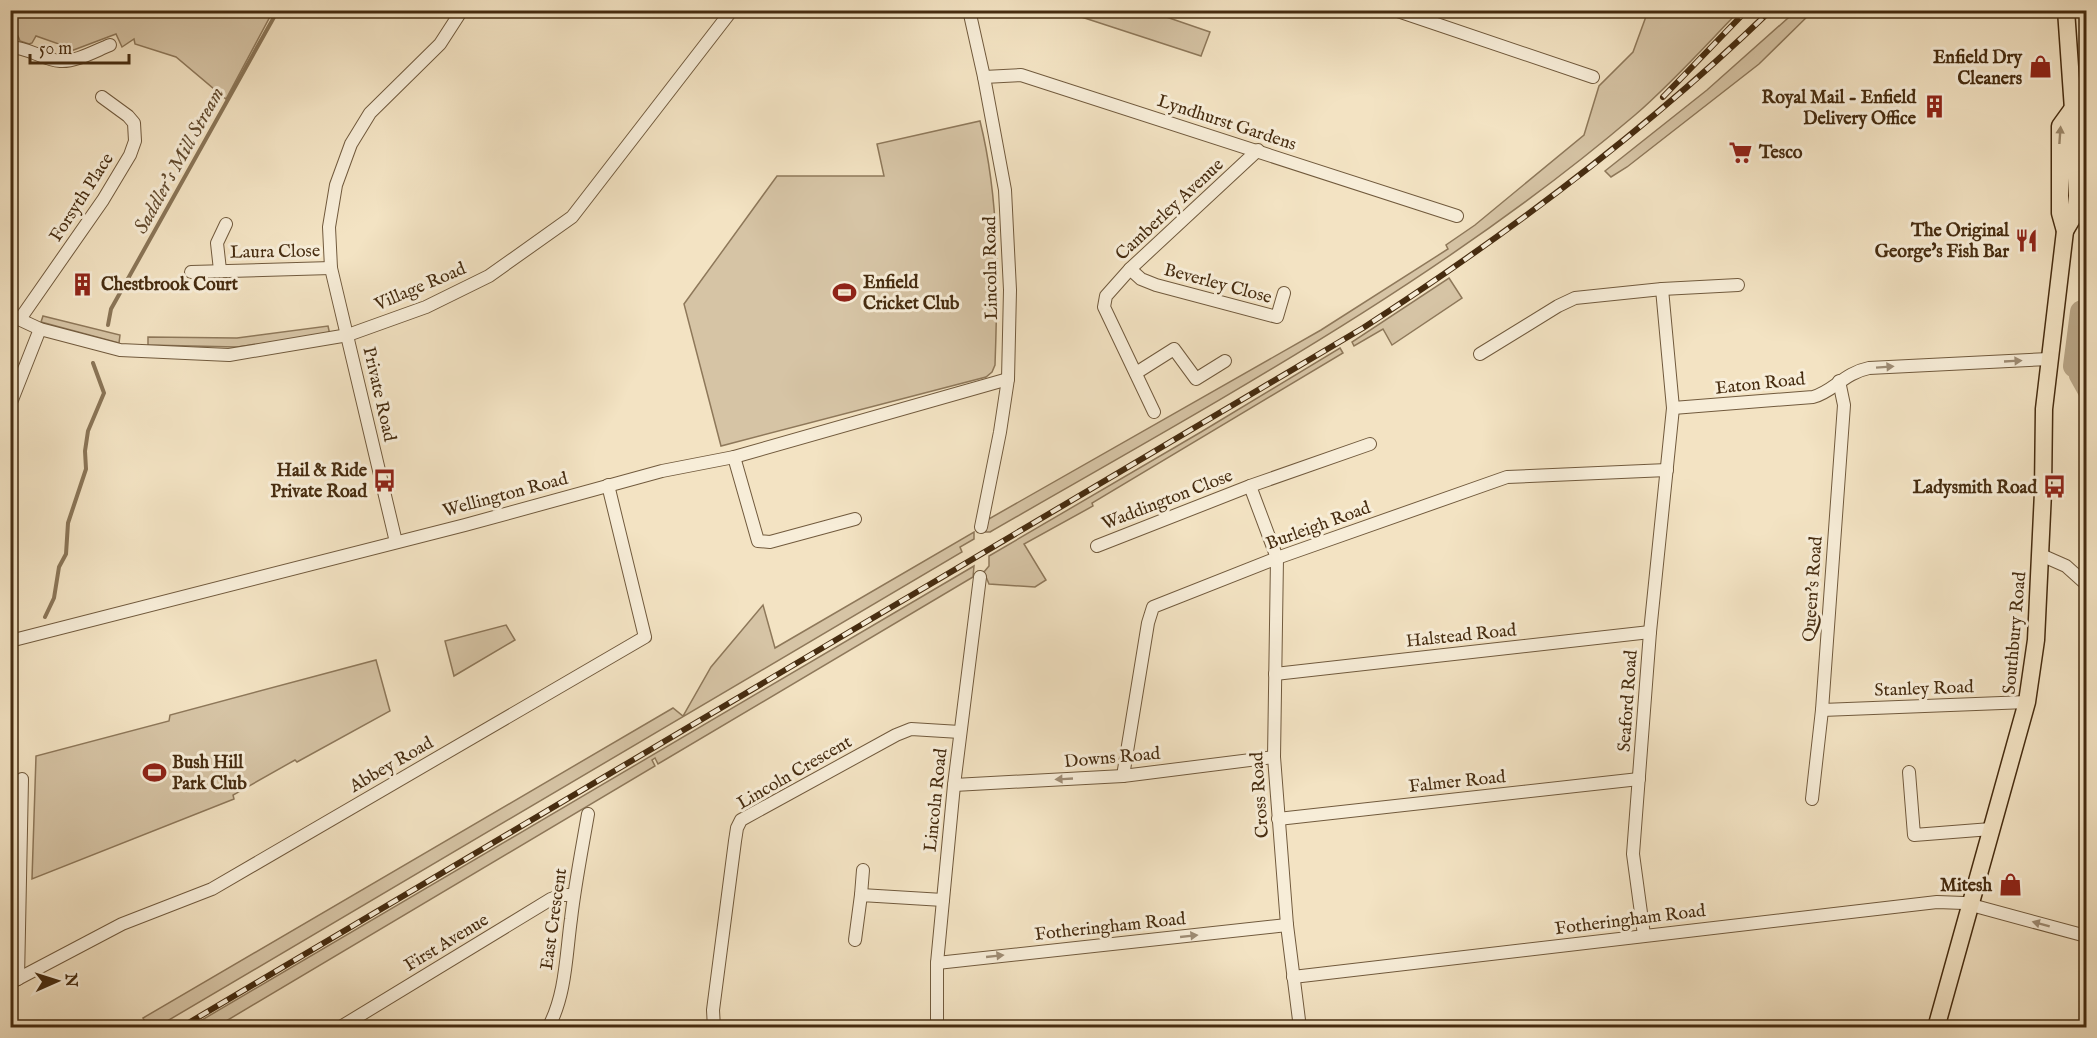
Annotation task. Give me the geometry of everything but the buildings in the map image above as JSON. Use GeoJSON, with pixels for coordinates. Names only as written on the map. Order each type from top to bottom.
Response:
{"type":"FeatureCollection","features":[{"type":"Feature","properties":{"kind":"main road"},"geometry":{"type":"LineString","coordinates":[[2066,10],[2073,108]]}},
{"type":"Feature","properties":{"kind":"main road","name":"Southbury Road"},"geometry":{"type":"LineString","coordinates":[[1936,1028],[2027,702],[2036,640],[2041,555],[2044,409],[2065,231],[2075,214],[2074,175],[2060,126],[2073,108]]}},
{"type":"Feature","properties":{"kind":"street","name":"Private Road"},"geometry":{"type":"LineString","coordinates":[[396,542],[331,268],[329,227],[336,185],[351,144],[370,113],[440,44],[462,10]]}},
{"type":"Feature","properties":{"kind":"street","name":"Village Road"},"geometry":{"type":"LineString","coordinates":[[15,317],[40,329],[120,350],[229,355],[348,335],[426,307],[489,276],[572,217],[732,10]]}},
{"type":"Feature","properties":{"kind":"street","name":"Lincoln Road"},"geometry":{"type":"LineString","coordinates":[[969,10],[1005,190],[1010,290],[1008,379],[981,526]]}},
{"type":"Feature","properties":{"kind":"street"},"geometry":{"type":"LineString","coordinates":[[1395,10],[1593,77]]}},
{"type":"Feature","properties":{"kind":"street"},"geometry":{"type":"LineString","coordinates":[[10,47],[20,47],[58,61],[69,61],[110,45]]}},
{"type":"Feature","properties":{"kind":"street","name":"Lyndhurst Gardens"},"geometry":{"type":"LineString","coordinates":[[984,77],[1021,75],[1457,216]]}},
{"type":"Feature","properties":{"kind":"street","name":"Forsyth Place"},"geometry":{"type":"LineString","coordinates":[[15,317],[103,200],[130,155],[135,141],[134,123],[102,97]]}},
{"type":"Feature","properties":{"kind":"street"},"geometry":{"type":"LineString","coordinates":[[2073,108],[2086,130]]}},
{"type":"Feature","properties":{"kind":"street","name":"Camberley Avenue"},"geometry":{"type":"LineString","coordinates":[[1136,373],[1104,307],[1106,296],[1130,269],[1258,150]]}},
{"type":"Feature","properties":{"kind":"street","name":"Laura Close"},"geometry":{"type":"LineString","coordinates":[[220,270],[217,243],[226,224]]}},
{"type":"Feature","properties":{"kind":"street","name":"Laura Close"},"geometry":{"type":"LineString","coordinates":[[191,272],[331,268]]}},
{"type":"Feature","properties":{"kind":"street","name":"Beverley Close"},"geometry":{"type":"LineString","coordinates":[[1130,269],[1141,279],[1156,285],[1276,317],[1284,293]]}},
{"type":"Feature","properties":{"kind":"street"},"geometry":{"type":"LineString","coordinates":[[1480,354],[1575,298],[1662,289],[1738,285]]}},
{"type":"Feature","properties":{"kind":"street"},"geometry":{"type":"LineString","coordinates":[[1662,289],[1673,408],[1667,470]]}},
{"type":"Feature","properties":{"kind":"street"},"geometry":{"type":"LineString","coordinates":[[10,405],[40,329]]}},
{"type":"Feature","properties":{"kind":"street"},"geometry":{"type":"LineString","coordinates":[[1154,412],[1136,373],[1174,349],[1196,379],[1225,362]]}},
{"type":"Feature","properties":{"kind":"street","name":"Eaton Road"},"geometry":{"type":"LineString","coordinates":[[1673,408],[1813,397],[1854,372],[1869,368],[2049,359]]}},
{"type":"Feature","properties":{"kind":"street","name":"Wellington Road"},"geometry":{"type":"LineString","coordinates":[[10,641],[662,471],[734,457],[1008,379]]}},
{"type":"Feature","properties":{"kind":"street","name":"Queen's Road"},"geometry":{"type":"LineString","coordinates":[[1812,799],[1844,405],[1839,381]]}},
{"type":"Feature","properties":{"kind":"street","name":"Waddington Close"},"geometry":{"type":"LineString","coordinates":[[1097,546],[1250,486],[1370,444]]}},
{"type":"Feature","properties":{"kind":"street"},"geometry":{"type":"LineString","coordinates":[[734,457],[758,541],[770,542],[855,519]]}},
{"type":"Feature","properties":{"kind":"street","name":"Burleigh Road"},"geometry":{"type":"LineString","coordinates":[[1123,776],[1148,622],[1153,608],[1276,558],[1507,477],[1667,470]]}},
{"type":"Feature","properties":{"kind":"street","name":"Seaford Road"},"geometry":{"type":"LineString","coordinates":[[1644,935],[1633,855],[1650,632],[1667,470]]}},
{"type":"Feature","properties":{"kind":"street","name":"Abbey Road"},"geometry":{"type":"LineString","coordinates":[[14,981],[122,924],[212,889],[645,637],[608,485]]}},
{"type":"Feature","properties":{"kind":"street","name":"Waddington Close"},"geometry":{"type":"LineString","coordinates":[[1250,486],[1276,558]]}},
{"type":"Feature","properties":{"kind":"street"},"geometry":{"type":"LineString","coordinates":[[2041,555],[2066,566],[2086,584]]}},
{"type":"Feature","properties":{"kind":"street","name":"Cross Road"},"geometry":{"type":"LineString","coordinates":[[1276,558],[1274,758],[1287,925],[1300,1028]]}},
{"type":"Feature","properties":{"kind":"street","name":"Lincoln Road"},"geometry":{"type":"LineString","coordinates":[[937,1028],[937,963],[943,900],[960,732],[980,577]]}},
{"type":"Feature","properties":{"kind":"street","name":"Halstead Road"},"geometry":{"type":"LineString","coordinates":[[1275,674],[1650,632]]}},
{"type":"Feature","properties":{"kind":"street","name":"Stanley Road"},"geometry":{"type":"LineString","coordinates":[[1821,710],[2027,702]]}},
{"type":"Feature","properties":{"kind":"street","name":"Lincoln Crescent"},"geometry":{"type":"LineString","coordinates":[[714,1028],[712,1026],[717,976],[737,828],[741,820],[896,735],[911,729],[960,732]]}},
{"type":"Feature","properties":{"kind":"street","name":"Downs Road"},"geometry":{"type":"LineString","coordinates":[[954,785],[1123,776],[1274,758]]}},
{"type":"Feature","properties":{"kind":"street"},"geometry":{"type":"LineString","coordinates":[[1909,772],[1914,835],[1991,829]]}},
{"type":"Feature","properties":{"kind":"street","name":"Falmer Road"},"geometry":{"type":"LineString","coordinates":[[1278,819],[1639,779]]}},
{"type":"Feature","properties":{"kind":"street"},"geometry":{"type":"LineString","coordinates":[[14,981],[19,786]]}},
{"type":"Feature","properties":{"kind":"street","name":"East Crescent"},"geometry":{"type":"LineString","coordinates":[[549,1028],[560,997],[588,814]]}},
{"type":"Feature","properties":{"kind":"street"},"geometry":{"type":"LineString","coordinates":[[855,940],[863,870]]}},
{"type":"Feature","properties":{"kind":"street","name":"First Avenue"},"geometry":{"type":"LineString","coordinates":[[339,1028],[551,899],[562,895],[574,895]]}},
{"type":"Feature","properties":{"kind":"street"},"geometry":{"type":"LineString","coordinates":[[861,895],[943,900]]}},
{"type":"Feature","properties":{"kind":"street","name":"Fotheringham Road"},"geometry":{"type":"LineString","coordinates":[[1293,977],[1937,902],[1971,905],[2086,936]]}},
{"type":"Feature","properties":{"kind":"street","name":"Fotheringham Road"},"geometry":{"type":"LineString","coordinates":[[937,963],[1287,925]]}},
{"type":"Feature","properties":{"kind":"shaded area"},"geometry":{"type":"Polygon","coordinates":[[[1797,10],[1813,11],[1759,64],[1627,167],[1611,177],[1605,171],[1707,90],[1797,10]]]}},
{"type":"Feature","properties":{"kind":"shaded area"},"geometry":{"type":"Polygon","coordinates":[[[10,11],[273,11],[226,99],[176,57],[135,44],[134,39],[122,47],[116,34],[63,54],[59,44],[36,36],[29,44],[20,41],[18,36],[11,33],[10,11]]]}},
{"type":"Feature","properties":{"kind":"shaded area"},"geometry":{"type":"Polygon","coordinates":[[[1063,11],[1149,11],[1210,32],[1201,56],[1063,11]]]}},
{"type":"Feature","properties":{"kind":"shaded area"},"geometry":{"type":"Polygon","coordinates":[[[1648,11],[1739,11],[1649,103],[1560,176],[1483,233],[1403,287],[1240,388],[990,532],[985,532],[987,520],[1321,330],[1448,249],[1446,245],[1475,225],[1584,135],[1599,86],[1633,52],[1648,11]]]}},
{"type":"Feature","properties":{"kind":"shaded area","name":"Enfield Cricket Club"},"geometry":{"type":"Polygon","coordinates":[[[980,121],[987,151],[996,242],[996,334],[995,365],[992,372],[986,377],[721,446],[684,304],[777,176],[884,176],[877,144],[980,121]]]}},
{"type":"Feature","properties":{"kind":"shaded area"},"geometry":{"type":"Polygon","coordinates":[[[1449,278],[1462,298],[1392,345],[1383,329],[1354,346],[1352,342],[1449,278]]]}},
{"type":"Feature","properties":{"kind":"shaded area"},"geometry":{"type":"Polygon","coordinates":[[[43,316],[120,335],[119,343],[41,322],[43,316]]]}},
{"type":"Feature","properties":{"kind":"shaded area"},"geometry":{"type":"Polygon","coordinates":[[[328,326],[330,335],[237,347],[148,345],[148,337],[237,338],[328,326]]]}},
{"type":"Feature","properties":{"kind":"shaded area"},"geometry":{"type":"Polygon","coordinates":[[[1340,348],[1343,353],[1092,503],[1093,506],[1024,544],[1046,580],[1035,587],[989,584],[984,572],[989,566],[989,556],[1340,348]]]}},
{"type":"Feature","properties":{"kind":"shaded area"},"geometry":{"type":"Polygon","coordinates":[[[974,532],[974,539],[960,547],[962,552],[157,1027],[144,1027],[147,1025],[143,1018],[673,708],[683,716],[711,667],[763,605],[775,648],[974,532]]]}},
{"type":"Feature","properties":{"kind":"shaded area"},"geometry":{"type":"Polygon","coordinates":[[[974,566],[973,577],[658,764],[655,758],[652,760],[655,766],[216,1027],[190,1027],[974,566]]]}},
{"type":"Feature","properties":{"kind":"shaded area"},"geometry":{"type":"Polygon","coordinates":[[[506,625],[515,640],[454,676],[445,641],[506,625]]]}},
{"type":"Feature","properties":{"kind":"shaded area","name":"Bush Hill Park Club"},"geometry":{"type":"Polygon","coordinates":[[[376,660],[390,711],[297,762],[295,760],[233,795],[234,799],[32,879],[36,756],[169,721],[170,715],[376,660]]]}},
{"type":"Feature","properties":{"kind":"shaded area"},"geometry":{"type":"Polygon","coordinates":[[[1286,1022],[1286,1027],[1205,1027],[1286,1022]]]}},
{"type":"Feature","properties":{"kind":"waterway","name":"Saddler's Mill Stream"},"geometry":{"type":"LineString","coordinates":[[108,325],[111,309],[278,10]]}},
{"type":"Feature","properties":{"kind":"waterway"},"geometry":{"type":"LineString","coordinates":[[2075,366],[2082,312]]}},
{"type":"Feature","properties":{"kind":"waterway","name":"Saddler's Mill Stream"},"geometry":{"type":"LineString","coordinates":[[45,617],[54,598],[59,567],[66,554],[68,523],[86,469],[85,451],[88,431],[104,393],[93,363]]}},
{"type":"Feature","properties":{"kind":"waterway"},"geometry":{"type":"LineString","coordinates":[[2075,366],[2076,376],[2086,394]]}},
{"type":"Feature","properties":{"kind":"railway"},"geometry":{"type":"LineString","coordinates":[[1663,97],[1747,10]]}},
{"type":"Feature","properties":{"kind":"railway"},"geometry":{"type":"LineString","coordinates":[[180,1028],[1363,328],[1470,256],[1574,179],[1675,98],[1771,10]]}},
{"type":"Feature","properties":{"kind":"place","name":"Enfield Dry Cleaners"},"geometry":{"type":"Point","coordinates":[2040,67]}},
{"type":"Feature","properties":{"kind":"place","name":"Royal Mail - Enfield Delivery Office"},"geometry":{"type":"Point","coordinates":[1934,107]}},
{"type":"Feature","properties":{"kind":"place","name":"Tesco"},"geometry":{"type":"Point","coordinates":[1741,152]}},
{"type":"Feature","properties":{"kind":"place","name":"The Original George's Fish Bar"},"geometry":{"type":"Point","coordinates":[2027,240]}},
{"type":"Feature","properties":{"kind":"place","name":"Chestbrook Court"},"geometry":{"type":"Point","coordinates":[83,284]}},
{"type":"Feature","properties":{"kind":"place","name":"Enfield Cricket Club"},"geometry":{"type":"Point","coordinates":[845,292]}},
{"type":"Feature","properties":{"kind":"place","name":"Hail & Ride Private Road"},"geometry":{"type":"Point","coordinates":[385,480]}},
{"type":"Feature","properties":{"kind":"place","name":"Ladysmith Road"},"geometry":{"type":"Point","coordinates":[2055,487]}},
{"type":"Feature","properties":{"kind":"place","name":"Bush Hill Park Club"},"geometry":{"type":"Point","coordinates":[154,772]}},
{"type":"Feature","properties":{"kind":"place","name":"Mitesh"},"geometry":{"type":"Point","coordinates":[2010,885]}}]}
